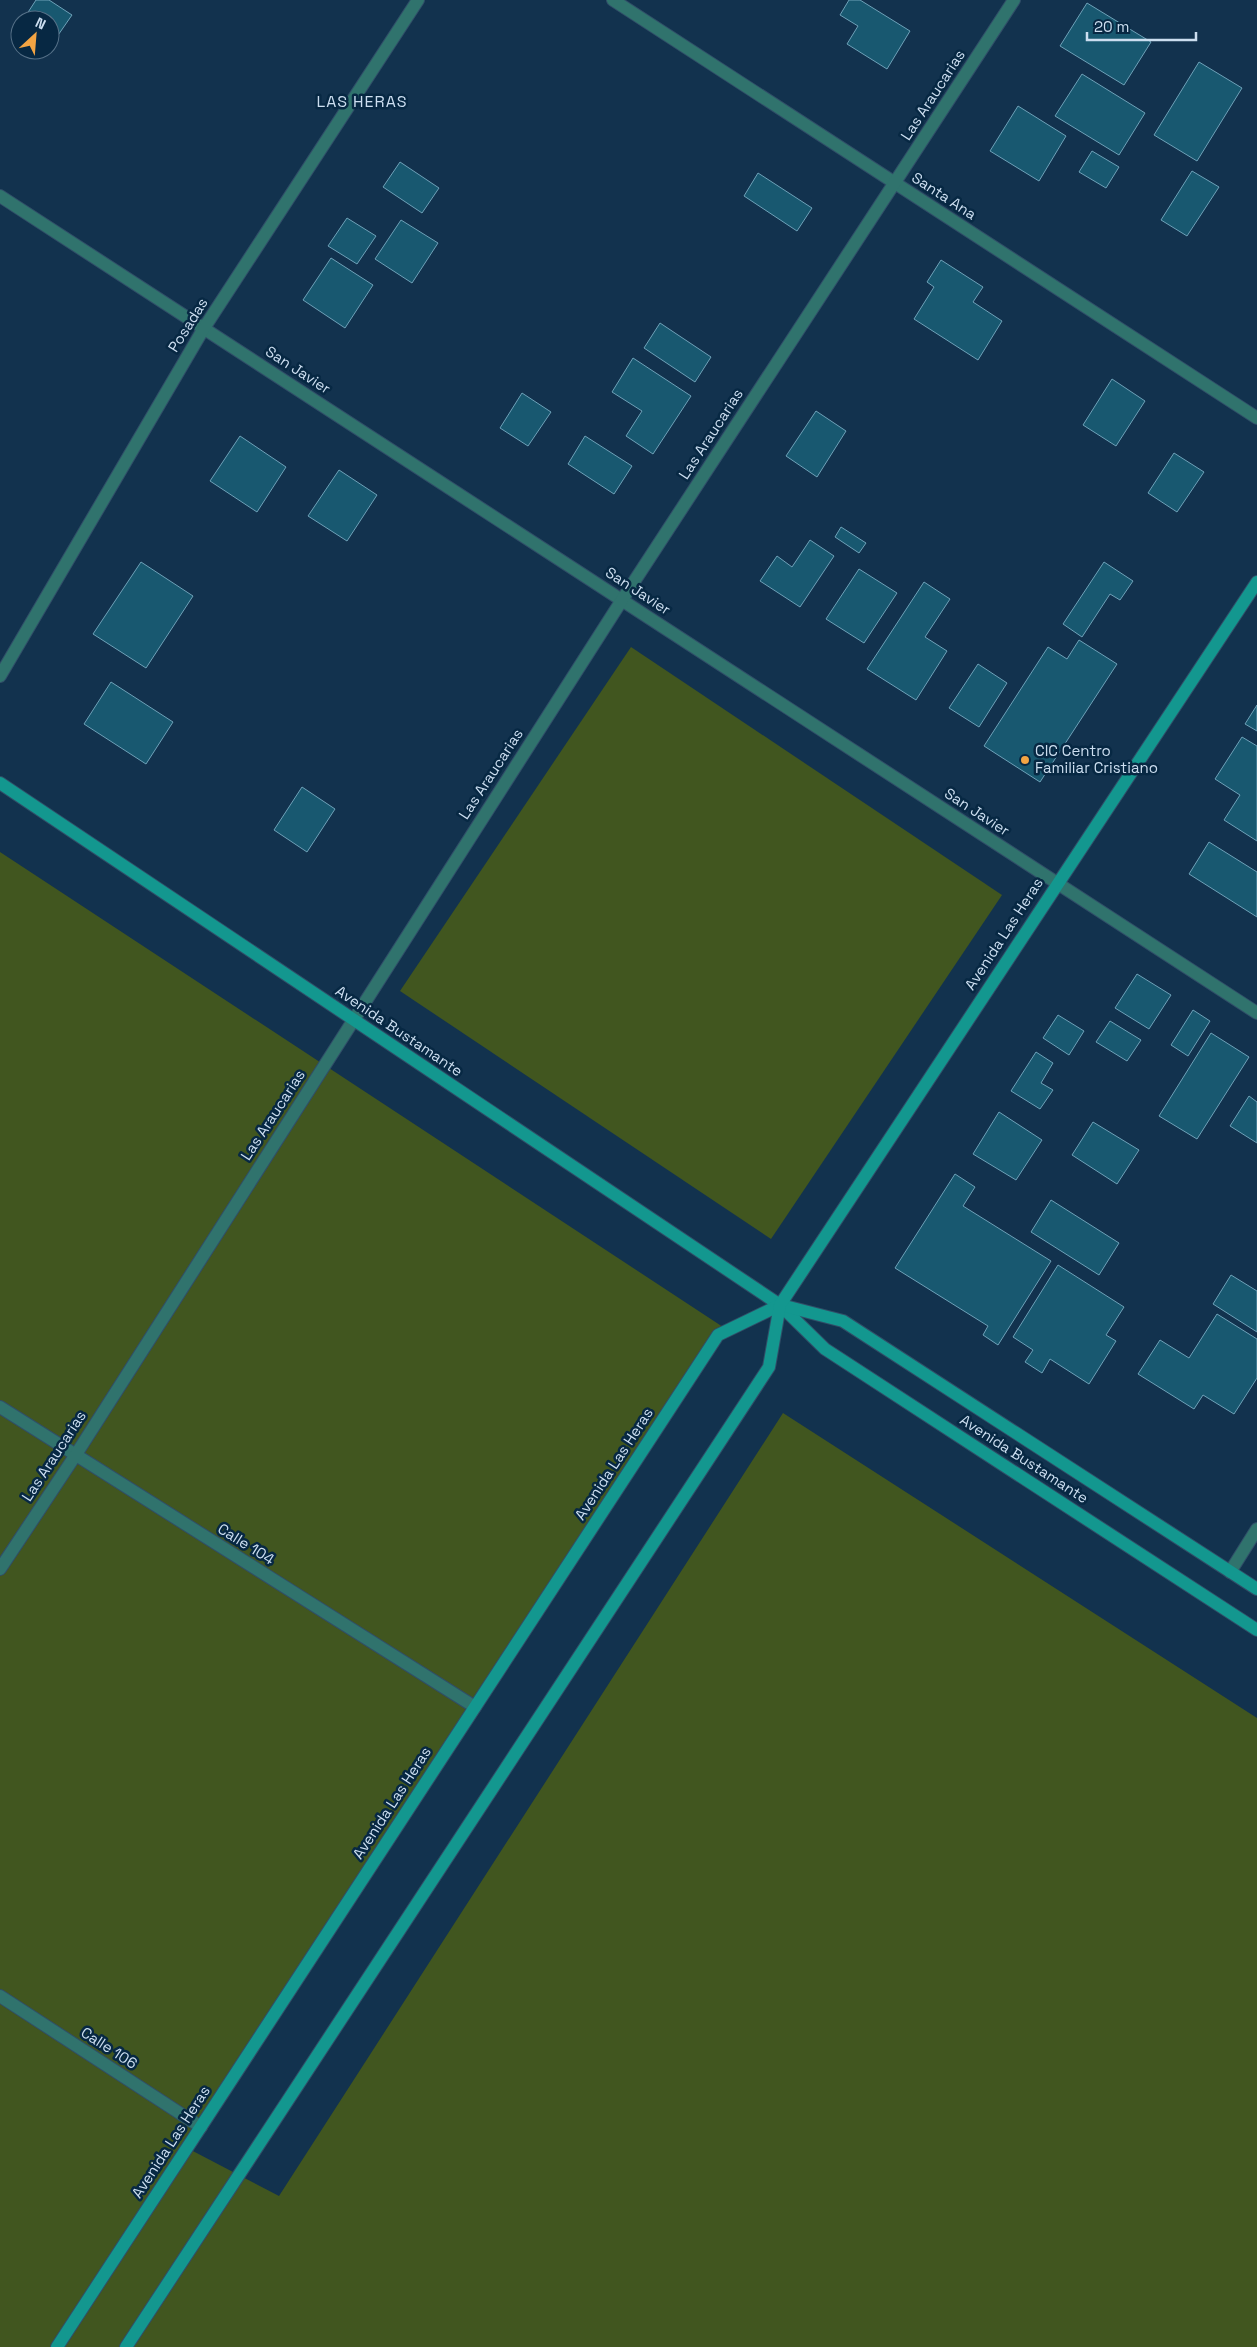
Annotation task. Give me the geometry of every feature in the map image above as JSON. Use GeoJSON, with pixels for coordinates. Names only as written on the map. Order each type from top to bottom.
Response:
{"type":"FeatureCollection","features":[{"type":"Feature","properties":{"kind":"main road","name":"Avenida Las Heras"},"geometry":{"type":"LineString","coordinates":[[126,2347],[769,1367],[780,1305],[1257,582]]}},
{"type":"Feature","properties":{"kind":"main road","name":"Avenida Bustamante"},"geometry":{"type":"LineString","coordinates":[[0,783],[780,1305],[825,1349],[1257,1630]]}},
{"type":"Feature","properties":{"kind":"main road","name":"Avenida Las Heras"},"geometry":{"type":"LineString","coordinates":[[57,2347],[718,1335],[780,1305]]}},
{"type":"Feature","properties":{"kind":"main road","name":"Avenida Bustamante"},"geometry":{"type":"LineString","coordinates":[[780,1305],[843,1321],[1257,1589]]}},
{"type":"Feature","properties":{"kind":"street","name":"Posadas"},"geometry":{"type":"LineString","coordinates":[[0,676],[204,328],[418,0]]}},
{"type":"Feature","properties":{"kind":"street","name":"Santa Ana"},"geometry":{"type":"LineString","coordinates":[[613,0],[1257,418]]}},
{"type":"Feature","properties":{"kind":"street","name":"Las Araucarias"},"geometry":{"type":"LineString","coordinates":[[0,1569],[75,1456],[622,600],[1014,0]]}},
{"type":"Feature","properties":{"kind":"street","name":"San Javier"},"geometry":{"type":"LineString","coordinates":[[0,196],[1257,1013]]}},
{"type":"Feature","properties":{"kind":"street","name":"Calle 104"},"geometry":{"type":"LineString","coordinates":[[0,1407],[475,1707]]}},
{"type":"Feature","properties":{"kind":"street"},"geometry":{"type":"LineString","coordinates":[[1230,1572],[1257,1529]]}},
{"type":"Feature","properties":{"kind":"street","name":"Calle 106"},"geometry":{"type":"LineString","coordinates":[[0,1996],[201,2127]]}},
{"type":"Feature","properties":{"kind":"green space"},"geometry":{"type":"Polygon","coordinates":[[[631,647],[1002,895],[771,1239],[400,991],[631,647]]]}},
{"type":"Feature","properties":{"kind":"green space"},"geometry":{"type":"Polygon","coordinates":[[[0,852],[723,1327],[189,2149],[279,2196],[783,1413],[1257,1718],[1257,2347],[0,2347],[0,852]]]}},
{"type":"Feature","properties":{"kind":"building"},"geometry":{"type":"Polygon","coordinates":[[[36,0],[49,0],[72,15],[60,32],[60,10],[30,10],[36,0]]]}},
{"type":"Feature","properties":{"kind":"building"},"geometry":{"type":"Polygon","coordinates":[[[849,0],[860,0],[910,31],[887,69],[847,44],[858,26],[840,15],[849,0]]]}},
{"type":"Feature","properties":{"kind":"building"},"geometry":{"type":"Polygon","coordinates":[[[1087,3],[1151,42],[1124,85],[1060,46],[1087,3]]]}},
{"type":"Feature","properties":{"kind":"building"},"geometry":{"type":"Polygon","coordinates":[[[1199,62],[1242,88],[1197,161],[1154,135],[1199,62]]]}},
{"type":"Feature","properties":{"kind":"building"},"geometry":{"type":"Polygon","coordinates":[[[1082,74],[1145,113],[1119,155],[1055,116],[1082,74]]]}},
{"type":"Feature","properties":{"kind":"building"},"geometry":{"type":"Polygon","coordinates":[[[1018,106],[1066,136],[1039,181],[990,151],[1018,106]]]}},
{"type":"Feature","properties":{"kind":"building"},"geometry":{"type":"Polygon","coordinates":[[[1092,151],[1119,167],[1106,188],[1079,172],[1092,151]]]}},
{"type":"Feature","properties":{"kind":"building"},"geometry":{"type":"Polygon","coordinates":[[[400,162],[439,188],[422,213],[383,187],[400,162]]]}},
{"type":"Feature","properties":{"kind":"building"},"geometry":{"type":"Polygon","coordinates":[[[1192,171],[1219,187],[1187,236],[1161,220],[1192,171]]]}},
{"type":"Feature","properties":{"kind":"building"},"geometry":{"type":"Polygon","coordinates":[[[758,173],[812,208],[797,231],[744,196],[758,173]]]}},
{"type":"Feature","properties":{"kind":"building"},"geometry":{"type":"Polygon","coordinates":[[[347,218],[376,236],[357,264],[328,246],[347,218]]]}},
{"type":"Feature","properties":{"kind":"building"},"geometry":{"type":"Polygon","coordinates":[[[401,220],[438,243],[412,283],[375,259],[401,220]]]}},
{"type":"Feature","properties":{"kind":"building"},"geometry":{"type":"Polygon","coordinates":[[[331,258],[373,285],[345,328],[303,300],[331,258]]]}},
{"type":"Feature","properties":{"kind":"building"},"geometry":{"type":"Polygon","coordinates":[[[941,260],[983,287],[973,302],[1002,321],[978,360],[914,319],[934,287],[927,282],[941,260]]]}},
{"type":"Feature","properties":{"kind":"building"},"geometry":{"type":"Polygon","coordinates":[[[660,323],[711,357],[695,382],[644,348],[660,323]]]}},
{"type":"Feature","properties":{"kind":"building"},"geometry":{"type":"Polygon","coordinates":[[[633,358],[691,396],[653,454],[626,436],[642,411],[612,392],[633,358]]]}},
{"type":"Feature","properties":{"kind":"building"},"geometry":{"type":"Polygon","coordinates":[[[1112,379],[1145,401],[1116,446],[1083,425],[1112,379]]]}},
{"type":"Feature","properties":{"kind":"building"},"geometry":{"type":"Polygon","coordinates":[[[522,393],[551,412],[528,446],[500,428],[522,393]]]}},
{"type":"Feature","properties":{"kind":"building"},"geometry":{"type":"Polygon","coordinates":[[[816,411],[846,431],[817,477],[786,456],[816,411]]]}},
{"type":"Feature","properties":{"kind":"building"},"geometry":{"type":"Polygon","coordinates":[[[240,436],[286,467],[257,512],[210,481],[240,436]]]}},
{"type":"Feature","properties":{"kind":"building"},"geometry":{"type":"Polygon","coordinates":[[[585,436],[632,466],[614,494],[568,464],[585,436]]]}},
{"type":"Feature","properties":{"kind":"building"},"geometry":{"type":"Polygon","coordinates":[[[1174,453],[1204,472],[1177,512],[1148,493],[1174,453]]]}},
{"type":"Feature","properties":{"kind":"building"},"geometry":{"type":"Polygon","coordinates":[[[339,470],[377,495],[347,541],[308,516],[339,470]]]}},
{"type":"Feature","properties":{"kind":"building"},"geometry":{"type":"Polygon","coordinates":[[[841,527],[866,543],[859,553],[835,537],[841,527]]]}},
{"type":"Feature","properties":{"kind":"building"},"geometry":{"type":"Polygon","coordinates":[[[810,540],[834,556],[800,607],[760,581],[777,556],[792,567],[810,540]]]}},
{"type":"Feature","properties":{"kind":"building"},"geometry":{"type":"Polygon","coordinates":[[[141,562],[193,596],[146,668],[93,634],[141,562]]]}},
{"type":"Feature","properties":{"kind":"building"},"geometry":{"type":"Polygon","coordinates":[[[1104,562],[1133,581],[1120,600],[1110,594],[1082,637],[1063,624],[1104,562]]]}},
{"type":"Feature","properties":{"kind":"building"},"geometry":{"type":"Polygon","coordinates":[[[859,569],[897,593],[864,643],[826,619],[859,569]]]}},
{"type":"Feature","properties":{"kind":"building"},"geometry":{"type":"Polygon","coordinates":[[[924,582],[950,599],[925,637],[947,651],[916,700],[867,669],[924,582]]]}},
{"type":"Feature","properties":{"kind":"building"},"geometry":{"type":"Polygon","coordinates":[[[1079,640],[1117,664],[1040,782],[984,746],[1048,647],[1067,659],[1079,640]]]}},
{"type":"Feature","properties":{"kind":"building"},"geometry":{"type":"Polygon","coordinates":[[[978,664],[1007,683],[979,727],[949,708],[978,664]]]}},
{"type":"Feature","properties":{"kind":"building"},"geometry":{"type":"Polygon","coordinates":[[[111,682],[173,722],[146,764],[84,724],[111,682]]]}},
{"type":"Feature","properties":{"kind":"building"},"geometry":{"type":"Polygon","coordinates":[[[1257,705],[1257,731],[1245,724],[1257,705]]]}},
{"type":"Feature","properties":{"kind":"building"},"geometry":{"type":"Polygon","coordinates":[[[1242,737],[1257,746],[1257,841],[1224,820],[1240,795],[1215,779],[1242,737]]]}},
{"type":"Feature","properties":{"kind":"building"},"geometry":{"type":"Polygon","coordinates":[[[302,787],[335,809],[307,852],[274,830],[302,787]]]}},
{"type":"Feature","properties":{"kind":"building"},"geometry":{"type":"Polygon","coordinates":[[[1209,842],[1257,872],[1257,917],[1189,874],[1209,842]]]}},
{"type":"Feature","properties":{"kind":"building"},"geometry":{"type":"Polygon","coordinates":[[[1137,974],[1171,995],[1149,1029],[1115,1008],[1137,974]]]}},
{"type":"Feature","properties":{"kind":"building"},"geometry":{"type":"Polygon","coordinates":[[[1193,1010],[1210,1021],[1188,1056],[1171,1045],[1193,1010]]]}},
{"type":"Feature","properties":{"kind":"building"},"geometry":{"type":"Polygon","coordinates":[[[1058,1015],[1084,1031],[1069,1055],[1043,1038],[1058,1015]]]}},
{"type":"Feature","properties":{"kind":"building"},"geometry":{"type":"Polygon","coordinates":[[[1110,1021],[1141,1040],[1127,1061],[1096,1042],[1110,1021]]]}},
{"type":"Feature","properties":{"kind":"building"},"geometry":{"type":"Polygon","coordinates":[[[1211,1033],[1249,1057],[1197,1139],[1159,1116],[1211,1033]]]}},
{"type":"Feature","properties":{"kind":"building"},"geometry":{"type":"Polygon","coordinates":[[[1036,1052],[1053,1063],[1041,1083],[1053,1090],[1040,1109],[1011,1091],[1036,1052]]]}},
{"type":"Feature","properties":{"kind":"building"},"geometry":{"type":"Polygon","coordinates":[[[1249,1096],[1257,1102],[1257,1143],[1230,1126],[1249,1096]]]}},
{"type":"Feature","properties":{"kind":"building"},"geometry":{"type":"Polygon","coordinates":[[[999,1112],[1042,1140],[1016,1180],[973,1154],[999,1112]]]}},
{"type":"Feature","properties":{"kind":"building"},"geometry":{"type":"Polygon","coordinates":[[[1093,1122],[1139,1150],[1117,1184],[1072,1155],[1093,1122]]]}},
{"type":"Feature","properties":{"kind":"building"},"geometry":{"type":"Polygon","coordinates":[[[955,1174],[975,1187],[963,1206],[1051,1261],[998,1345],[983,1335],[988,1326],[895,1268],[955,1174]]]}},
{"type":"Feature","properties":{"kind":"building"},"geometry":{"type":"Polygon","coordinates":[[[1051,1200],[1119,1243],[1099,1275],[1031,1232],[1051,1200]]]}},
{"type":"Feature","properties":{"kind":"building"},"geometry":{"type":"Polygon","coordinates":[[[1058,1265],[1124,1307],[1106,1335],[1116,1341],[1089,1384],[1050,1359],[1042,1373],[1025,1362],[1033,1350],[1013,1337],[1058,1265]]]}},
{"type":"Feature","properties":{"kind":"building"},"geometry":{"type":"Polygon","coordinates":[[[1231,1275],[1257,1291],[1257,1332],[1213,1304],[1231,1275]]]}},
{"type":"Feature","properties":{"kind":"building"},"geometry":{"type":"Polygon","coordinates":[[[1217,1314],[1257,1339],[1257,1378],[1234,1414],[1203,1395],[1194,1409],[1138,1374],[1160,1340],[1189,1358],[1217,1314]]]}},
{"type":"Feature","properties":{"kind":"place","name":"CIC Centro Familiar Cristiano"},"geometry":{"type":"Point","coordinates":[1025,760]}},
{"type":"Feature","properties":{"kind":"district","name":"LAS HERAS"},"geometry":{"type":"Point","coordinates":[362,101]}}]}
